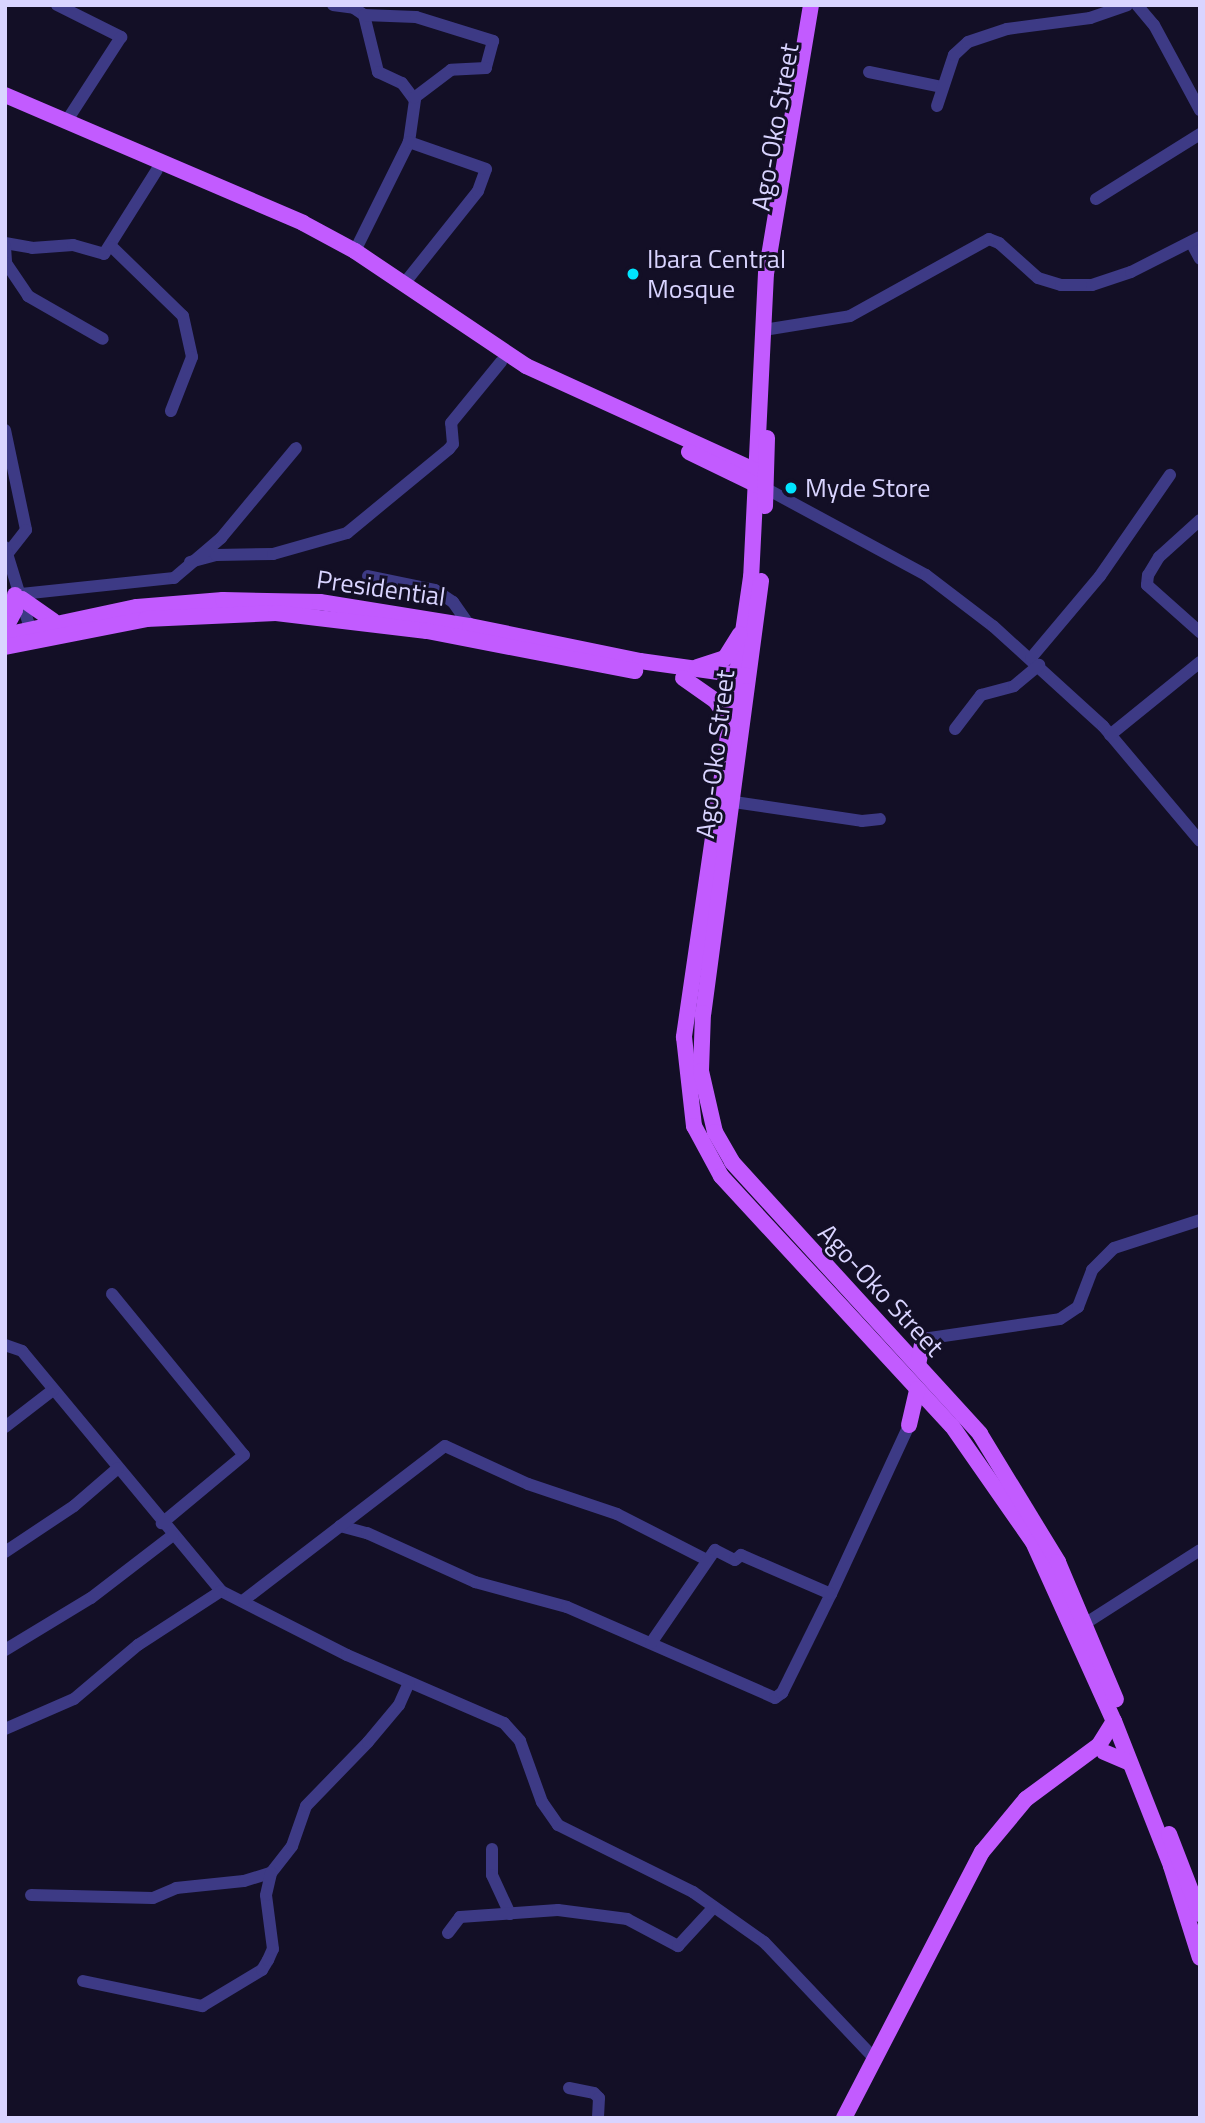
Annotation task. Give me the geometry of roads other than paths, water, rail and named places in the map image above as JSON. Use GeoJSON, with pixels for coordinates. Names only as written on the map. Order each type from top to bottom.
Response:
{"type":"FeatureCollection","features":[{"type":"Feature","properties":{"kind":"main road"},"geometry":{"type":"LineString","coordinates":[[811,5],[766,274],[760,479],[744,622],[743,681],[731,724],[684,1037],[694,1126],[721,1176],[940,1413],[958,1421],[1036,1519],[1086,1623],[1166,1839]]}},
{"type":"Feature","properties":{"kind":"main road","name":"Ago-Oko Street"},"geometry":{"type":"LineString","coordinates":[[820,5],[788,186],[770,330],[760,479],[762,576],[743,681],[734,803],[701,1043],[701,1071],[715,1132],[732,1163],[918,1365],[958,1421]]}},
{"type":"Feature","properties":{"kind":"main road"},"geometry":{"type":"LineString","coordinates":[[5,95],[303,223],[355,251],[526,366],[760,479]]}},
{"type":"Feature","properties":{"kind":"main road"},"geometry":{"type":"LineString","coordinates":[[5,105],[324,244],[501,362],[760,479]]}},
{"type":"Feature","properties":{"kind":"main road"},"geometry":{"type":"LineString","coordinates":[[5,629],[19,596],[53,621]]}},
{"type":"Feature","properties":{"kind":"main road","name":"Presidential"},"geometry":{"type":"LineString","coordinates":[[5,635],[28,634],[53,621],[137,607],[270,600],[320,603],[470,626],[685,674],[743,681]]}},
{"type":"Feature","properties":{"kind":"main road"},"geometry":{"type":"LineString","coordinates":[[5,647],[28,634],[146,619],[276,613],[428,631],[685,674],[725,658],[744,622]]}},
{"type":"Feature","properties":{"kind":"main road"},"geometry":{"type":"LineString","coordinates":[[685,674],[715,700],[731,724]]}},
{"type":"Feature","properties":{"kind":"main road"},"geometry":{"type":"LineString","coordinates":[[898,1344],[923,1339],[918,1365]]}},
{"type":"Feature","properties":{"kind":"main road"},"geometry":{"type":"LineString","coordinates":[[909,1425],[917,1389]]}},
{"type":"Feature","properties":{"kind":"main road"},"geometry":{"type":"LineString","coordinates":[[909,1425],[922,1415],[940,1413]]}},
{"type":"Feature","properties":{"kind":"main road"},"geometry":{"type":"LineString","coordinates":[[974,1440],[1033,1542],[1200,1914]]}},
{"type":"Feature","properties":{"kind":"main road"},"geometry":{"type":"LineString","coordinates":[[844,2118],[990,1840],[1026,1799],[1099,1745],[1114,1721]]}},
{"type":"Feature","properties":{"kind":"main road"},"geometry":{"type":"LineString","coordinates":[[853,2118],[945,1937],[1004,1837],[1029,1807],[1121,1739]]}},
{"type":"Feature","properties":{"kind":"main road"},"geometry":{"type":"LineString","coordinates":[[1104,1752],[1130,1763]]}},
{"type":"Feature","properties":{"kind":"main road"},"geometry":{"type":"LineString","coordinates":[[1176,1862],[1199,1955]]}},
{"type":"Feature","properties":{"kind":"street"},"geometry":{"type":"LineString","coordinates":[[57,5],[121,37],[66,122]]}},
{"type":"Feature","properties":{"kind":"street"},"geometry":{"type":"LineString","coordinates":[[335,5],[354,8],[364,15],[416,16],[493,41],[486,68],[451,69],[414,98]]}},
{"type":"Feature","properties":{"kind":"street"},"geometry":{"type":"LineString","coordinates":[[937,106],[954,55],[968,42],[1007,29],[1090,18],[1127,5]]}},
{"type":"Feature","properties":{"kind":"street"},"geometry":{"type":"LineString","coordinates":[[1138,5],[1154,25],[1200,110]]}},
{"type":"Feature","properties":{"kind":"street"},"geometry":{"type":"LineString","coordinates":[[355,251],[410,142],[414,98],[402,83],[377,72],[364,15]]}},
{"type":"Feature","properties":{"kind":"street"},"geometry":{"type":"LineString","coordinates":[[869,72],[942,87]]}},
{"type":"Feature","properties":{"kind":"street"},"geometry":{"type":"LineString","coordinates":[[1096,199],[1200,134]]}},
{"type":"Feature","properties":{"kind":"street"},"geometry":{"type":"LineString","coordinates":[[403,285],[478,191],[486,169],[410,142]]}},
{"type":"Feature","properties":{"kind":"street"},"geometry":{"type":"LineString","coordinates":[[103,339],[28,296],[6,263],[5,245],[32,248],[74,245],[104,254],[112,247],[157,170]]}},
{"type":"Feature","properties":{"kind":"street"},"geometry":{"type":"LineString","coordinates":[[770,330],[850,316],[989,239],[999,243],[1038,278],[1060,285],[1092,285],[1195,240],[1200,259]]}},
{"type":"Feature","properties":{"kind":"street"},"geometry":{"type":"LineString","coordinates":[[112,247],[183,316],[192,356],[171,411]]}},
{"type":"Feature","properties":{"kind":"street"},"geometry":{"type":"LineString","coordinates":[[190,562],[216,555],[273,554],[348,533],[449,449],[453,444],[451,423],[501,362]]}},
{"type":"Feature","properties":{"kind":"street"},"geometry":{"type":"LineString","coordinates":[[5,430],[26,530],[6,555],[28,634]]}},
{"type":"Feature","properties":{"kind":"street"},"geometry":{"type":"LineString","coordinates":[[19,596],[174,578],[221,538],[296,449]]}},
{"type":"Feature","properties":{"kind":"street"},"geometry":{"type":"LineString","coordinates":[[955,729],[981,695],[1014,686],[1100,576],[1170,475]]}},
{"type":"Feature","properties":{"kind":"street"},"geometry":{"type":"LineString","coordinates":[[760,479],[926,575],[1035,661],[1110,735],[1200,840]]}},
{"type":"Feature","properties":{"kind":"street"},"geometry":{"type":"LineString","coordinates":[[1200,520],[1159,557],[1148,575],[1147,585],[1200,632]]}},
{"type":"Feature","properties":{"kind":"street"},"geometry":{"type":"LineString","coordinates":[[369,576],[435,590],[453,602],[470,626]]}},
{"type":"Feature","properties":{"kind":"street"},"geometry":{"type":"LineString","coordinates":[[1110,735],[1200,662]]}},
{"type":"Feature","properties":{"kind":"street"},"geometry":{"type":"LineString","coordinates":[[734,803],[862,821],[880,819]]}},
{"type":"Feature","properties":{"kind":"street"},"geometry":{"type":"LineString","coordinates":[[923,1339],[1060,1319],[1078,1307],[1092,1270],[1114,1248],[1200,1220]]}},
{"type":"Feature","properties":{"kind":"street"},"geometry":{"type":"LineString","coordinates":[[112,1294],[244,1455],[162,1523]]}},
{"type":"Feature","properties":{"kind":"street"},"geometry":{"type":"LineString","coordinates":[[5,1345],[22,1351],[221,1591],[409,1683],[504,1723],[520,1741],[542,1802],[558,1825],[714,1907],[780,1958],[874,2058]]}},
{"type":"Feature","properties":{"kind":"street"},"geometry":{"type":"LineString","coordinates":[[5,1427],[53,1390]]}},
{"type":"Feature","properties":{"kind":"street"},"geometry":{"type":"LineString","coordinates":[[340,1526],[367,1533],[475,1582],[567,1607],[775,1698],[782,1693],[831,1594],[909,1425]]}},
{"type":"Feature","properties":{"kind":"street"},"geometry":{"type":"LineString","coordinates":[[244,1600],[400,1476],[445,1446],[528,1483],[617,1514],[707,1560]]}},
{"type":"Feature","properties":{"kind":"street"},"geometry":{"type":"LineString","coordinates":[[5,1552],[74,1506],[118,1468]]}},
{"type":"Feature","properties":{"kind":"street"},"geometry":{"type":"LineString","coordinates":[[5,1650],[91,1598],[173,1535]]}},
{"type":"Feature","properties":{"kind":"street"},"geometry":{"type":"LineString","coordinates":[[651,1643],[715,1550],[735,1560],[741,1555],[831,1594]]}},
{"type":"Feature","properties":{"kind":"street"},"geometry":{"type":"LineString","coordinates":[[1086,1623],[1200,1550]]}},
{"type":"Feature","properties":{"kind":"street"},"geometry":{"type":"LineString","coordinates":[[5,1729],[74,1699],[138,1645],[221,1591]]}},
{"type":"Feature","properties":{"kind":"street"},"geometry":{"type":"LineString","coordinates":[[83,1982],[202,2006],[262,1970],[273,1950],[266,1895],[271,1872],[292,1846],[306,1807],[383,1724],[409,1683]]}},
{"type":"Feature","properties":{"kind":"street"},"geometry":{"type":"LineString","coordinates":[[492,1849],[492,1875],[510,1914]]}},
{"type":"Feature","properties":{"kind":"street"},"geometry":{"type":"LineString","coordinates":[[32,1895],[153,1898],[176,1888],[244,1881],[271,1872]]}},
{"type":"Feature","properties":{"kind":"street"},"geometry":{"type":"LineString","coordinates":[[448,1933],[460,1917],[558,1910],[611,1915],[678,1946],[714,1907]]}},
{"type":"Feature","properties":{"kind":"street"},"geometry":{"type":"LineString","coordinates":[[569,2088],[594,2093],[599,2098],[598,2118]]}},
{"type":"Feature","properties":{"kind":"place","name":"Ibara Central Mosque"},"geometry":{"type":"Point","coordinates":[633,274]}},
{"type":"Feature","properties":{"kind":"place","name":"Myde Store"},"geometry":{"type":"Point","coordinates":[791,488]}}]}
